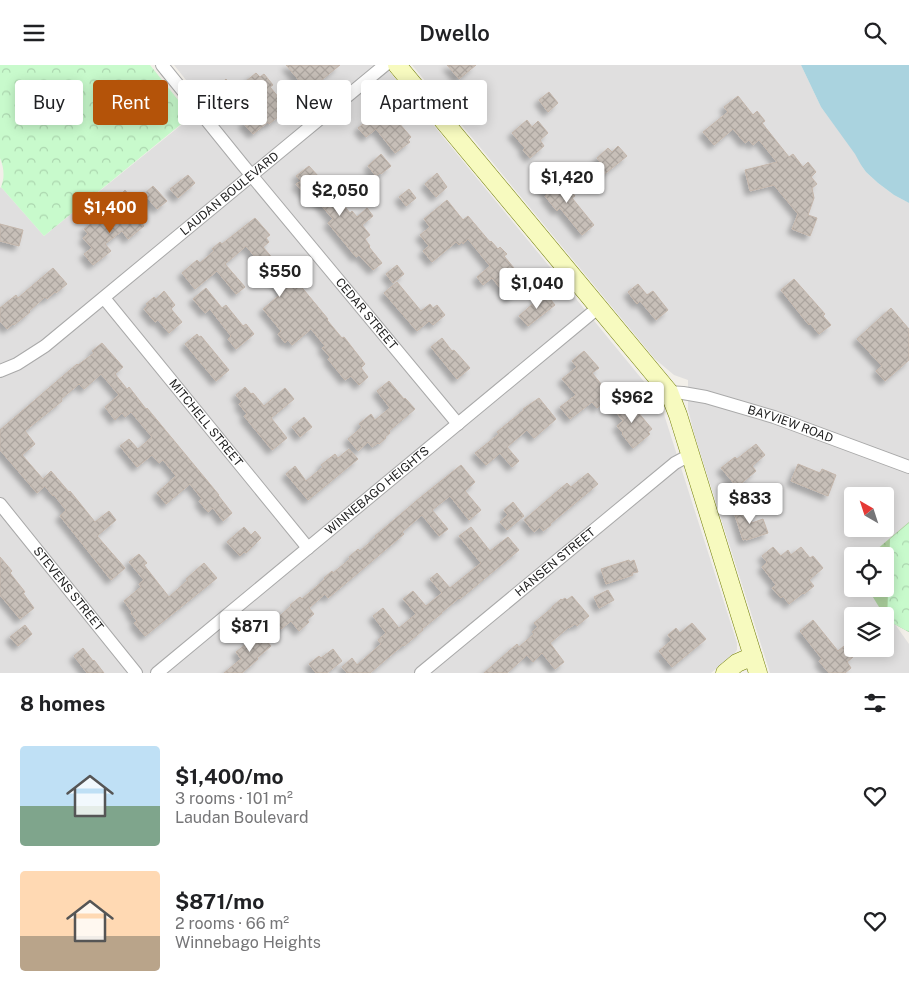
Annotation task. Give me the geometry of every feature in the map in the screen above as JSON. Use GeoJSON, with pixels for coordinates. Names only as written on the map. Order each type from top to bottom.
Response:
{"type":"FeatureCollection","features":[{"type":"Feature","properties":{"kind":"main road"},"geometry":{"type":"LineString","coordinates":[[398,65],[673,399],[755,665],[738,663],[725,673]]}},
{"type":"Feature","properties":{"kind":"street","name":"CEDAR STREET"},"geometry":{"type":"LineString","coordinates":[[162,65],[458,424]]}},
{"type":"Feature","properties":{"kind":"street","name":"LAUDAN BOULEVARD"},"geometry":{"type":"LineString","coordinates":[[0,371],[17,364],[39,350],[385,65]]}},
{"type":"Feature","properties":{"kind":"street","name":"MITCHELL STREET"},"geometry":{"type":"LineString","coordinates":[[104,298],[308,548]]}},
{"type":"Feature","properties":{"kind":"street","name":"WINNEBAGO HEIGHTS"},"geometry":{"type":"LineString","coordinates":[[157,673],[599,307]]}},
{"type":"Feature","properties":{"kind":"street","name":"BAYVIEW ROAD"},"geometry":{"type":"LineString","coordinates":[[669,392],[690,393],[774,417],[909,467]]}},
{"type":"Feature","properties":{"kind":"street","name":"HANSEN STREET"},"geometry":{"type":"LineString","coordinates":[[421,673],[675,463],[690,455]]}},
{"type":"Feature","properties":{"kind":"street","name":"STEVENS STREET"},"geometry":{"type":"LineString","coordinates":[[0,504],[136,673]]}},
{"type":"Feature","properties":{"kind":"shaded area"},"geometry":{"type":"Polygon","coordinates":[[[174,65],[384,65],[396,80],[361,80],[361,125],[433,125],[655,395],[661,405],[737,643],[737,650],[733,655],[711,673],[0,673],[0,188],[44,236],[181,125],[267,125],[267,80],[186,80],[174,65]]]}},
{"type":"Feature","properties":{"kind":"shaded area"},"geometry":{"type":"Polygon","coordinates":[[[412,65],[801,65],[821,107],[856,154],[866,172],[894,195],[909,203],[909,523],[894,535],[894,487],[844,487],[844,537],[892,537],[880,547],[844,547],[844,597],[876,597],[883,607],[844,607],[844,657],[894,657],[894,623],[909,644],[909,673],[770,673],[694,433],[688,409],[688,380],[674,375],[655,359],[462,125],[487,125],[487,80],[424,80],[412,65]]]}},
{"type":"Feature","properties":{"kind":"green space"},"geometry":{"type":"Polygon","coordinates":[[[0,65],[150,65],[162,80],[93,80],[93,125],[168,125],[168,87],[178,100],[178,125],[180,125],[44,236],[1,187],[4,173],[0,158],[0,65]]]}},
{"type":"Feature","properties":{"kind":"green space"},"geometry":{"type":"Polygon","coordinates":[[[909,522],[909,632],[894,624],[894,607],[879,607],[873,597],[894,597],[894,547],[880,547],[891,537],[894,537],[894,535],[909,522]]]}},
{"type":"Feature","properties":{"kind":"green space"},"geometry":{"type":"Polygon","coordinates":[[[909,523],[909,632],[894,624],[894,607],[887,607],[888,597],[894,597],[894,547],[890,547],[890,539],[909,523]]]}},
{"type":"Feature","properties":{"kind":"water"},"geometry":{"type":"Polygon","coordinates":[[[801,65],[909,65],[909,203],[894,195],[866,172],[821,107],[801,65]]]}},
{"type":"Feature","properties":{"kind":"building"},"geometry":{"type":"Polygon","coordinates":[[[286,65],[340,65],[322,80],[299,80],[286,65]]]}},
{"type":"Feature","properties":{"kind":"building"},"geometry":{"type":"Polygon","coordinates":[[[447,65],[476,65],[459,79],[447,65]]]}},
{"type":"Feature","properties":{"kind":"building"},"geometry":{"type":"Polygon","coordinates":[[[256,73],[260,77],[264,74],[273,85],[270,87],[277,96],[277,118],[269,124],[267,123],[267,80],[247,80],[256,73]]]}},
{"type":"Feature","properties":{"kind":"building"},"geometry":{"type":"Polygon","coordinates":[[[549,92],[558,103],[548,112],[539,100],[549,92]]]}},
{"type":"Feature","properties":{"kind":"building"},"geometry":{"type":"Polygon","coordinates":[[[738,96],[753,115],[757,111],[765,121],[762,123],[789,157],[793,154],[803,167],[808,162],[816,172],[811,177],[817,184],[812,188],[814,198],[808,215],[817,218],[810,236],[792,229],[798,214],[774,185],[750,191],[745,170],[777,162],[759,140],[753,145],[749,140],[745,143],[733,129],[714,145],[703,132],[728,112],[724,107],[738,96]]]}},
{"type":"Feature","properties":{"kind":"building"},"geometry":{"type":"Polygon","coordinates":[[[527,120],[532,127],[538,121],[548,133],[540,140],[544,146],[530,158],[523,150],[525,148],[512,133],[527,120]]]}},
{"type":"Feature","properties":{"kind":"building"},"geometry":{"type":"Polygon","coordinates":[[[245,125],[264,125],[253,134],[245,125]]]}},
{"type":"Feature","properties":{"kind":"building"},"geometry":{"type":"Polygon","coordinates":[[[362,125],[401,125],[411,137],[408,140],[410,142],[395,153],[376,129],[366,137],[358,128],[362,125]]]}},
{"type":"Feature","properties":{"kind":"building"},"geometry":{"type":"Polygon","coordinates":[[[618,146],[627,156],[602,176],[604,177],[593,186],[584,175],[600,162],[597,158],[608,148],[612,152],[618,146]]]}},
{"type":"Feature","properties":{"kind":"building"},"geometry":{"type":"Polygon","coordinates":[[[381,154],[391,166],[376,176],[368,166],[381,154]]]}},
{"type":"Feature","properties":{"kind":"building"},"geometry":{"type":"Polygon","coordinates":[[[309,166],[320,176],[350,213],[352,211],[357,217],[367,208],[373,216],[362,225],[370,235],[365,239],[369,247],[382,263],[373,270],[359,255],[356,257],[328,223],[333,219],[314,197],[310,200],[296,184],[301,181],[296,176],[309,166]]]}},
{"type":"Feature","properties":{"kind":"building"},"geometry":{"type":"Polygon","coordinates":[[[437,173],[447,187],[436,197],[425,184],[437,173]]]}},
{"type":"Feature","properties":{"kind":"building"},"geometry":{"type":"Polygon","coordinates":[[[188,175],[195,183],[178,198],[170,189],[188,175]]]}},
{"type":"Feature","properties":{"kind":"building"},"geometry":{"type":"Polygon","coordinates":[[[557,175],[575,196],[572,198],[594,225],[582,235],[560,208],[557,211],[545,196],[547,194],[542,188],[557,175]]]}},
{"type":"Feature","properties":{"kind":"building"},"geometry":{"type":"Polygon","coordinates":[[[153,186],[167,201],[157,209],[144,194],[153,186]]]}},
{"type":"Feature","properties":{"kind":"building"},"geometry":{"type":"Polygon","coordinates":[[[409,189],[416,198],[406,206],[399,197],[409,189]]]}},
{"type":"Feature","properties":{"kind":"building"},"geometry":{"type":"Polygon","coordinates":[[[125,190],[133,200],[123,209],[115,200],[125,190]]]}},
{"type":"Feature","properties":{"kind":"building"},"geometry":{"type":"Polygon","coordinates":[[[447,200],[463,220],[468,216],[490,242],[498,249],[500,247],[507,254],[504,256],[519,274],[521,273],[528,280],[525,282],[527,284],[509,299],[492,278],[483,285],[477,277],[490,266],[468,239],[459,245],[456,242],[432,262],[423,251],[429,246],[420,235],[430,227],[424,219],[447,200]]]}},
{"type":"Feature","properties":{"kind":"building"},"geometry":{"type":"Polygon","coordinates":[[[130,207],[144,226],[128,239],[122,231],[105,244],[111,251],[93,265],[84,254],[92,248],[83,238],[88,234],[84,229],[99,217],[107,227],[130,207]]]}},
{"type":"Feature","properties":{"kind":"building"},"geometry":{"type":"Polygon","coordinates":[[[255,218],[270,235],[266,238],[269,242],[263,247],[280,267],[284,264],[327,320],[342,338],[344,337],[365,364],[361,368],[368,377],[359,385],[351,376],[345,380],[328,359],[330,357],[322,348],[325,346],[311,329],[292,345],[288,340],[285,343],[278,334],[281,331],[263,309],[283,292],[246,246],[225,264],[245,287],[236,294],[217,271],[195,289],[182,273],[197,260],[200,263],[214,251],[212,249],[220,242],[222,244],[255,218]]]}},
{"type":"Feature","properties":{"kind":"building"},"geometry":{"type":"Polygon","coordinates":[[[0,224],[23,230],[19,246],[0,241],[0,224]]]}},
{"type":"Feature","properties":{"kind":"building"},"geometry":{"type":"Polygon","coordinates":[[[397,265],[404,274],[393,283],[386,274],[397,265]]]}},
{"type":"Feature","properties":{"kind":"building"},"geometry":{"type":"Polygon","coordinates":[[[53,268],[67,284],[47,299],[45,297],[30,312],[7,329],[0,321],[0,308],[16,295],[18,298],[53,268]]]}},
{"type":"Feature","properties":{"kind":"building"},"geometry":{"type":"Polygon","coordinates":[[[794,279],[825,314],[823,316],[831,325],[819,334],[810,323],[809,325],[781,290],[794,279]]]}},
{"type":"Feature","properties":{"kind":"building"},"geometry":{"type":"Polygon","coordinates":[[[397,282],[421,311],[430,304],[433,308],[437,305],[445,315],[433,325],[429,321],[417,331],[384,293],[397,282]]]}},
{"type":"Feature","properties":{"kind":"building"},"geometry":{"type":"Polygon","coordinates":[[[638,284],[647,295],[653,291],[668,310],[656,320],[640,301],[637,304],[628,292],[638,284]]]}},
{"type":"Feature","properties":{"kind":"building"},"geometry":{"type":"Polygon","coordinates":[[[206,288],[222,308],[226,305],[243,326],[246,324],[254,334],[236,349],[228,339],[231,336],[210,309],[205,313],[193,299],[206,288]]]}},
{"type":"Feature","properties":{"kind":"building"},"geometry":{"type":"Polygon","coordinates":[[[164,291],[175,305],[171,309],[182,322],[169,333],[158,320],[155,322],[144,309],[148,305],[146,304],[154,297],[156,299],[164,291]]]}},
{"type":"Feature","properties":{"kind":"building"},"geometry":{"type":"Polygon","coordinates":[[[545,293],[555,305],[528,326],[519,316],[545,293]]]}},
{"type":"Feature","properties":{"kind":"building"},"geometry":{"type":"Polygon","coordinates":[[[891,308],[909,329],[909,360],[885,381],[876,371],[882,366],[857,339],[891,308]]]}},
{"type":"Feature","properties":{"kind":"building"},"geometry":{"type":"Polygon","coordinates":[[[197,334],[199,337],[201,336],[229,370],[216,381],[185,344],[197,334]]]}},
{"type":"Feature","properties":{"kind":"building"},"geometry":{"type":"Polygon","coordinates":[[[442,338],[452,351],[454,350],[470,368],[457,379],[431,347],[442,338]]]}},
{"type":"Feature","properties":{"kind":"building"},"geometry":{"type":"Polygon","coordinates":[[[102,343],[123,367],[115,374],[127,389],[129,387],[147,408],[232,513],[223,521],[213,508],[208,512],[199,501],[202,499],[190,484],[166,504],[157,493],[176,476],[163,460],[159,463],[152,455],[137,467],[120,446],[129,439],[138,449],[152,437],[131,412],[125,417],[122,413],[115,420],[105,407],[119,395],[101,374],[84,389],[79,384],[61,399],[62,401],[25,431],[35,444],[22,455],[43,479],[51,471],[95,522],[109,511],[116,520],[97,536],[125,568],[111,580],[60,516],[66,510],[54,495],[45,486],[37,493],[0,450],[0,430],[77,364],[94,353],[92,351],[102,343]]]}},
{"type":"Feature","properties":{"kind":"building"},"geometry":{"type":"Polygon","coordinates":[[[584,351],[599,368],[592,373],[611,396],[597,408],[592,402],[570,419],[560,407],[576,395],[562,379],[577,367],[572,361],[584,351]]]}},
{"type":"Feature","properties":{"kind":"building"},"geometry":{"type":"Polygon","coordinates":[[[389,381],[415,409],[389,431],[390,433],[379,444],[372,447],[368,442],[358,451],[348,439],[362,427],[359,424],[371,414],[375,420],[390,408],[377,391],[389,381]]]}},
{"type":"Feature","properties":{"kind":"building"},"geometry":{"type":"Polygon","coordinates":[[[245,387],[264,406],[285,388],[294,399],[271,418],[287,438],[272,450],[244,416],[247,414],[239,404],[242,402],[236,395],[245,387]]]}},
{"type":"Feature","properties":{"kind":"building"},"geometry":{"type":"Polygon","coordinates":[[[539,398],[556,419],[534,438],[527,430],[507,447],[519,461],[512,467],[500,453],[486,465],[475,453],[499,434],[497,432],[523,409],[539,398]]]}},
{"type":"Feature","properties":{"kind":"building"},"geometry":{"type":"Polygon","coordinates":[[[619,401],[625,408],[631,404],[652,429],[648,432],[650,434],[633,448],[617,426],[623,421],[612,407],[619,401]]]}},
{"type":"Feature","properties":{"kind":"building"},"geometry":{"type":"Polygon","coordinates":[[[304,417],[312,427],[300,437],[292,427],[304,417]]]}},
{"type":"Feature","properties":{"kind":"building"},"geometry":{"type":"Polygon","coordinates":[[[756,444],[765,455],[752,466],[756,471],[737,487],[721,468],[735,457],[737,459],[756,444]]]}},
{"type":"Feature","properties":{"kind":"building"},"geometry":{"type":"Polygon","coordinates":[[[349,449],[358,459],[308,500],[286,474],[295,466],[306,481],[335,454],[338,458],[349,449]]]}},
{"type":"Feature","properties":{"kind":"building"},"geometry":{"type":"Polygon","coordinates":[[[798,464],[820,473],[822,469],[836,475],[828,496],[791,481],[798,464]]]}},
{"type":"Feature","properties":{"kind":"building"},"geometry":{"type":"Polygon","coordinates":[[[461,465],[475,482],[465,491],[481,510],[469,520],[450,496],[432,510],[448,529],[439,536],[422,515],[402,532],[404,534],[328,598],[325,594],[309,608],[314,614],[307,620],[309,622],[299,631],[291,621],[281,629],[274,621],[290,605],[300,597],[302,599],[332,571],[333,573],[350,559],[349,557],[358,549],[360,551],[375,536],[461,465]]]}},
{"type":"Feature","properties":{"kind":"building"},"geometry":{"type":"Polygon","coordinates":[[[588,473],[598,484],[543,531],[540,527],[534,532],[524,520],[567,483],[571,487],[588,473]]]}},
{"type":"Feature","properties":{"kind":"building"},"geometry":{"type":"Polygon","coordinates":[[[513,502],[524,516],[507,530],[500,522],[508,515],[504,510],[513,502]]]}},
{"type":"Feature","properties":{"kind":"building"},"geometry":{"type":"Polygon","coordinates":[[[748,508],[752,523],[763,519],[768,533],[743,540],[734,512],[748,508]]]}},
{"type":"Feature","properties":{"kind":"building"},"geometry":{"type":"Polygon","coordinates":[[[244,527],[251,535],[255,531],[261,538],[246,553],[244,552],[240,556],[227,542],[244,527]]]}},
{"type":"Feature","properties":{"kind":"building"},"geometry":{"type":"Polygon","coordinates":[[[471,527],[490,551],[508,537],[519,550],[370,673],[347,673],[342,667],[352,658],[357,665],[381,644],[378,640],[386,633],[373,616],[383,608],[399,628],[416,614],[403,599],[413,591],[426,606],[442,593],[430,579],[437,573],[450,588],[481,563],[459,536],[471,527]]]}},
{"type":"Feature","properties":{"kind":"building"},"geometry":{"type":"Polygon","coordinates":[[[773,547],[781,556],[788,550],[791,555],[801,547],[810,558],[813,556],[823,568],[809,580],[814,586],[789,604],[783,596],[781,598],[772,588],[776,585],[762,567],[767,562],[762,556],[773,547]]]}},
{"type":"Feature","properties":{"kind":"building"},"geometry":{"type":"Polygon","coordinates":[[[139,554],[147,563],[144,565],[169,597],[204,563],[217,578],[145,636],[134,623],[137,621],[124,601],[141,587],[139,584],[144,580],[129,562],[139,554]]]}},
{"type":"Feature","properties":{"kind":"building"},"geometry":{"type":"Polygon","coordinates":[[[0,557],[12,571],[10,573],[25,592],[23,593],[34,608],[20,619],[0,595],[0,557]]]}},
{"type":"Feature","properties":{"kind":"building"},"geometry":{"type":"Polygon","coordinates":[[[629,560],[630,562],[634,560],[638,572],[606,584],[601,569],[629,560]]]}},
{"type":"Feature","properties":{"kind":"building"},"geometry":{"type":"Polygon","coordinates":[[[608,590],[614,600],[599,608],[594,597],[608,590]]]}},
{"type":"Feature","properties":{"kind":"building"},"geometry":{"type":"Polygon","coordinates":[[[572,596],[589,616],[577,626],[575,624],[569,627],[550,643],[564,662],[555,669],[542,653],[533,662],[527,655],[507,673],[484,673],[517,644],[519,647],[534,634],[532,632],[538,627],[534,623],[561,599],[565,598],[567,600],[572,596]]]}},
{"type":"Feature","properties":{"kind":"building"},"geometry":{"type":"Polygon","coordinates":[[[813,620],[838,651],[844,646],[844,657],[853,657],[847,662],[851,668],[845,673],[829,673],[819,661],[822,659],[800,631],[813,620]]]}},
{"type":"Feature","properties":{"kind":"building"},"geometry":{"type":"Polygon","coordinates":[[[692,623],[706,639],[672,667],[659,651],[672,640],[668,635],[676,628],[680,633],[692,623]]]}},
{"type":"Feature","properties":{"kind":"building"},"geometry":{"type":"Polygon","coordinates":[[[25,625],[32,634],[18,646],[10,637],[25,625]]]}},
{"type":"Feature","properties":{"kind":"building"},"geometry":{"type":"Polygon","coordinates":[[[258,631],[271,646],[242,673],[224,673],[241,659],[236,652],[251,640],[250,638],[258,631]]]}},
{"type":"Feature","properties":{"kind":"building"},"geometry":{"type":"Polygon","coordinates":[[[83,648],[104,673],[87,673],[74,656],[83,648]]]}},
{"type":"Feature","properties":{"kind":"building"},"geometry":{"type":"Polygon","coordinates":[[[333,649],[342,661],[327,673],[316,673],[309,664],[333,649]]]}}]}
